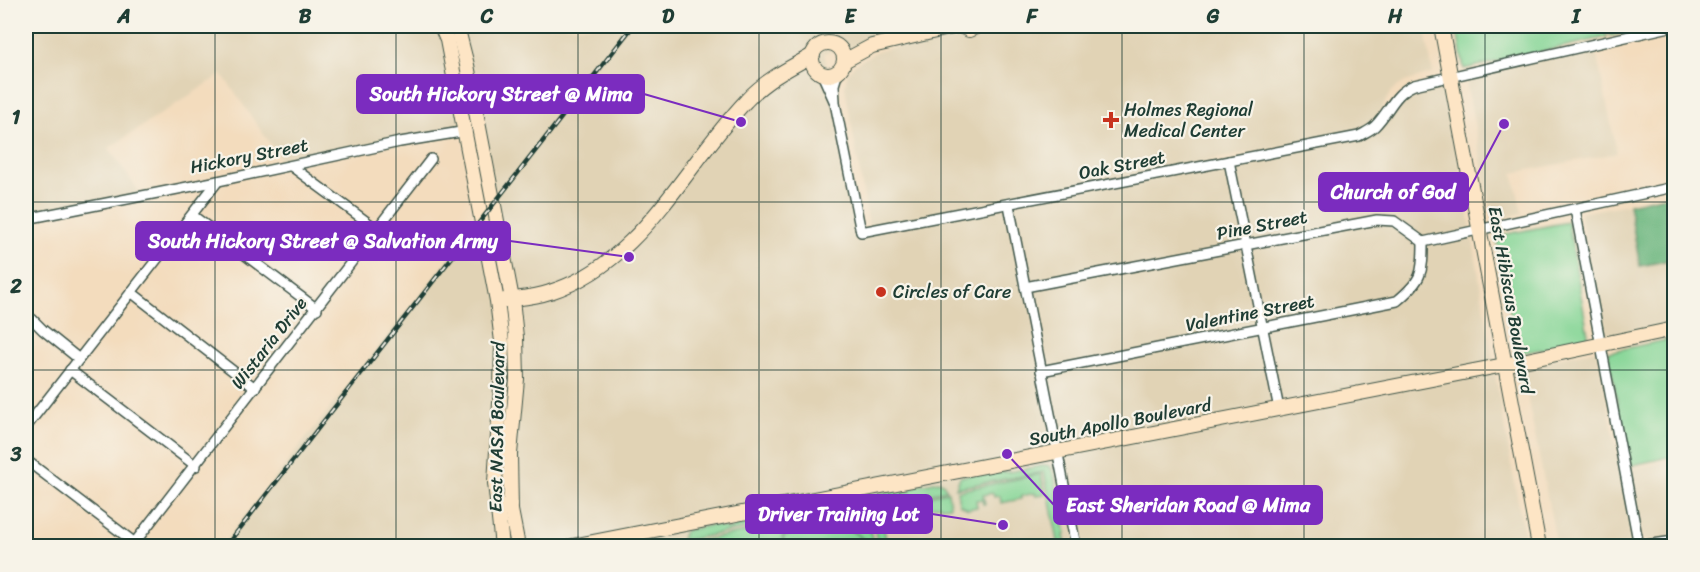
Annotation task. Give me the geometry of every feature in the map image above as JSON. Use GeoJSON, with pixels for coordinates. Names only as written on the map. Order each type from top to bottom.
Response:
{"type":"FeatureCollection","features":[{"type":"Feature","properties":{"kind":"street","name":"East NASA Boulevard"},"geometry":{"type":"LineString","coordinates":[[441,26],[447,40],[497,301],[502,342],[503,453],[518,546]]}},
{"type":"Feature","properties":{"kind":"street","name":"East NASA Boulevard"},"geometry":{"type":"LineString","coordinates":[[457,26],[480,128],[512,299],[516,337],[517,379],[503,453],[497,512],[502,546]]}},
{"type":"Feature","properties":{"kind":"street"},"geometry":{"type":"LineString","coordinates":[[840,60],[931,26]]}},
{"type":"Feature","properties":{"kind":"street"},"geometry":{"type":"LineString","coordinates":[[787,71],[803,68],[831,75],[840,60],[872,46],[959,26],[969,30],[978,26]]}},
{"type":"Feature","properties":{"kind":"street","name":"East Hibiscus Boulevard"},"geometry":{"type":"LineString","coordinates":[[1441,26],[1539,546]]}},
{"type":"Feature","properties":{"kind":"street","name":"Oak Street"},"geometry":{"type":"LineString","coordinates":[[840,60],[834,85],[835,103],[861,232],[1359,136],[1373,128],[1404,89],[1451,76],[1674,26]]}},
{"type":"Feature","properties":{"kind":"street"},"geometry":{"type":"LineString","coordinates":[[819,72],[813,62],[813,55],[824,43],[834,44],[840,60]]}},
{"type":"Feature","properties":{"kind":"street"},"geometry":{"type":"LineString","coordinates":[[497,301],[547,294],[602,267],[633,241],[747,99],[766,83],[813,55]]}},
{"type":"Feature","properties":{"kind":"street","name":"Oak Street"},"geometry":{"type":"LineString","coordinates":[[819,72],[835,103]]}},
{"type":"Feature","properties":{"kind":"street","name":"Hickory Street"},"geometry":{"type":"LineString","coordinates":[[26,219],[400,142],[480,128]]}},
{"type":"Feature","properties":{"kind":"street","name":"Wistaria Drive"},"geometry":{"type":"LineString","coordinates":[[133,545],[431,159]]}},
{"type":"Feature","properties":{"kind":"street"},"geometry":{"type":"LineString","coordinates":[[1229,160],[1279,409]]}},
{"type":"Feature","properties":{"kind":"street"},"geometry":{"type":"LineString","coordinates":[[291,166],[378,230]]}},
{"type":"Feature","properties":{"kind":"street"},"geometry":{"type":"LineString","coordinates":[[26,427],[218,181]]}},
{"type":"Feature","properties":{"kind":"street"},"geometry":{"type":"LineString","coordinates":[[1423,242],[1674,187]]}},
{"type":"Feature","properties":{"kind":"street"},"geometry":{"type":"LineString","coordinates":[[1009,205],[1076,546]]}},
{"type":"Feature","properties":{"kind":"street"},"geometry":{"type":"LineString","coordinates":[[1575,209],[1639,546],[1674,541]]}},
{"type":"Feature","properties":{"kind":"street"},"geometry":{"type":"LineString","coordinates":[[192,215],[316,309]]}},
{"type":"Feature","properties":{"kind":"street","name":"Pine Street"},"geometry":{"type":"LineString","coordinates":[[1025,287],[1377,220],[1394,222],[1423,242]]}},
{"type":"Feature","properties":{"kind":"street","name":"Valentine Street"},"geometry":{"type":"LineString","coordinates":[[1041,371],[1397,301],[1415,286],[1423,268],[1423,242]]}},
{"type":"Feature","properties":{"kind":"street"},"geometry":{"type":"LineString","coordinates":[[131,292],[255,388]]}},
{"type":"Feature","properties":{"kind":"street"},"geometry":{"type":"LineString","coordinates":[[32,319],[79,359]]}},
{"type":"Feature","properties":{"kind":"street","name":"South Apollo Boulevard"},"geometry":{"type":"LineString","coordinates":[[572,546],[1504,365],[1674,329]]}},
{"type":"Feature","properties":{"kind":"street"},"geometry":{"type":"LineString","coordinates":[[70,370],[196,466]]}},
{"type":"Feature","properties":{"kind":"street"},"geometry":{"type":"LineString","coordinates":[[26,460],[133,545]]}},
{"type":"Feature","properties":{"kind":"shaded area"},"geometry":{"type":"Polygon","coordinates":[[[26,26],[950,26],[824,53],[860,232],[1359,136],[1410,86],[1447,82],[1526,546],[221,546],[494,201],[479,128],[286,167],[222,74],[109,148],[142,196],[26,219],[26,26]]]}},
{"type":"Feature","properties":{"kind":"shaded area","name":"Holmes Regional Medical Center"},"geometry":{"type":"Polygon","coordinates":[[[988,26],[1424,26],[1433,73],[1405,82],[1391,91],[1379,114],[1365,127],[1351,133],[869,226],[845,87],[847,74],[855,64],[878,51],[988,26]]]}},
{"type":"Feature","properties":{"kind":"shaded area"},"geometry":{"type":"Polygon","coordinates":[[[1595,47],[1617,153],[1513,173],[1522,213],[1493,221],[1466,81],[1514,66],[1595,47]]]}},
{"type":"Feature","properties":{"kind":"shaded area"},"geometry":{"type":"Polygon","coordinates":[[[1629,204],[1640,265],[1670,260],[1674,285],[1674,325],[1604,340],[1580,213],[1629,204]]]}},
{"type":"Feature","properties":{"kind":"shaded area"},"geometry":{"type":"Polygon","coordinates":[[[1597,350],[1635,546],[1557,546],[1521,365],[1597,350]]]}},
{"type":"Feature","properties":{"kind":"shaded area"},"geometry":{"type":"Polygon","coordinates":[[[1674,460],[1674,537],[1643,541],[1629,469],[1674,460]]]}},
{"type":"Feature","properties":{"kind":"green space"},"geometry":{"type":"Polygon","coordinates":[[[1456,26],[1602,26],[1607,37],[1464,69],[1456,26]]]}},
{"type":"Feature","properties":{"kind":"green space"},"geometry":{"type":"Polygon","coordinates":[[[1606,26],[1655,26],[1611,36],[1606,26]]]}},
{"type":"Feature","properties":{"kind":"green space"},"geometry":{"type":"Polygon","coordinates":[[[1674,194],[1674,282],[1670,260],[1640,266],[1629,204],[1674,194]]]}},
{"type":"Feature","properties":{"kind":"green space"},"geometry":{"type":"Polygon","coordinates":[[[1568,222],[1589,340],[1522,353],[1517,350],[1496,236],[1568,222]]]}},
{"type":"Feature","properties":{"kind":"green space"},"geometry":{"type":"Polygon","coordinates":[[[1671,339],[1674,359],[1674,456],[1629,466],[1608,352],[1671,339]]]}},
{"type":"Feature","properties":{"kind":"green space"},"geometry":{"type":"Polygon","coordinates":[[[1047,465],[1054,474],[1066,534],[1064,535],[1066,546],[1059,546],[1044,472],[956,488],[960,477],[981,472],[1009,472],[1047,465]]]}},
{"type":"Feature","properties":{"kind":"green space"},"geometry":{"type":"Polygon","coordinates":[[[1041,474],[1045,494],[1036,496],[1035,493],[1021,496],[1021,499],[1001,503],[1000,496],[994,497],[993,493],[983,495],[985,504],[982,499],[976,500],[977,507],[968,509],[959,504],[957,491],[1041,474]]]}},
{"type":"Feature","properties":{"kind":"green space"},"geometry":{"type":"Polygon","coordinates":[[[939,481],[947,490],[870,505],[868,495],[939,481]]]}},
{"type":"Feature","properties":{"kind":"green space"},"geometry":{"type":"Polygon","coordinates":[[[948,492],[950,506],[941,507],[940,505],[884,516],[881,505],[948,492]]]}},
{"type":"Feature","properties":{"kind":"green space"},"geometry":{"type":"Polygon","coordinates":[[[858,496],[863,500],[863,506],[681,541],[687,530],[712,525],[730,529],[745,519],[858,496]]]}},
{"type":"Feature","properties":{"kind":"green space"},"geometry":{"type":"Polygon","coordinates":[[[880,506],[886,540],[883,542],[884,546],[878,546],[870,507],[880,506]]]}},
{"type":"Feature","properties":{"kind":"green space"},"geometry":{"type":"Polygon","coordinates":[[[865,509],[874,546],[867,546],[858,535],[844,526],[820,521],[809,523],[782,536],[784,546],[693,546],[693,542],[865,509]]]}},
{"type":"Feature","properties":{"kind":"green space"},"geometry":{"type":"Polygon","coordinates":[[[823,522],[854,532],[866,546],[785,546],[783,537],[802,527],[823,522]]]}},
{"type":"Feature","properties":{"kind":"railway"},"geometry":{"type":"LineString","coordinates":[[226,546],[633,26]]}},
{"type":"Feature","properties":{"kind":"place","name":"Holmes Regional Medical Center"},"geometry":{"type":"Point","coordinates":[1111,120]}},
{"type":"Feature","properties":{"kind":"place","name":"South Hickory Street @ Mima"},"geometry":{"type":"Point","coordinates":[741,122]}},
{"type":"Feature","properties":{"kind":"place","name":"Church of God"},"geometry":{"type":"Point","coordinates":[1504,124]}},
{"type":"Feature","properties":{"kind":"place","name":"South Hickory Street @ Salvation Army"},"geometry":{"type":"Point","coordinates":[629,257]}},
{"type":"Feature","properties":{"kind":"place","name":"Circles of Care"},"geometry":{"type":"Point","coordinates":[881,292]}},
{"type":"Feature","properties":{"kind":"place","name":"East Sheridan Road @ Mima"},"geometry":{"type":"Point","coordinates":[1007,454]}},
{"type":"Feature","properties":{"kind":"place","name":"Driver Training Lot"},"geometry":{"type":"Point","coordinates":[1003,525]}}]}
